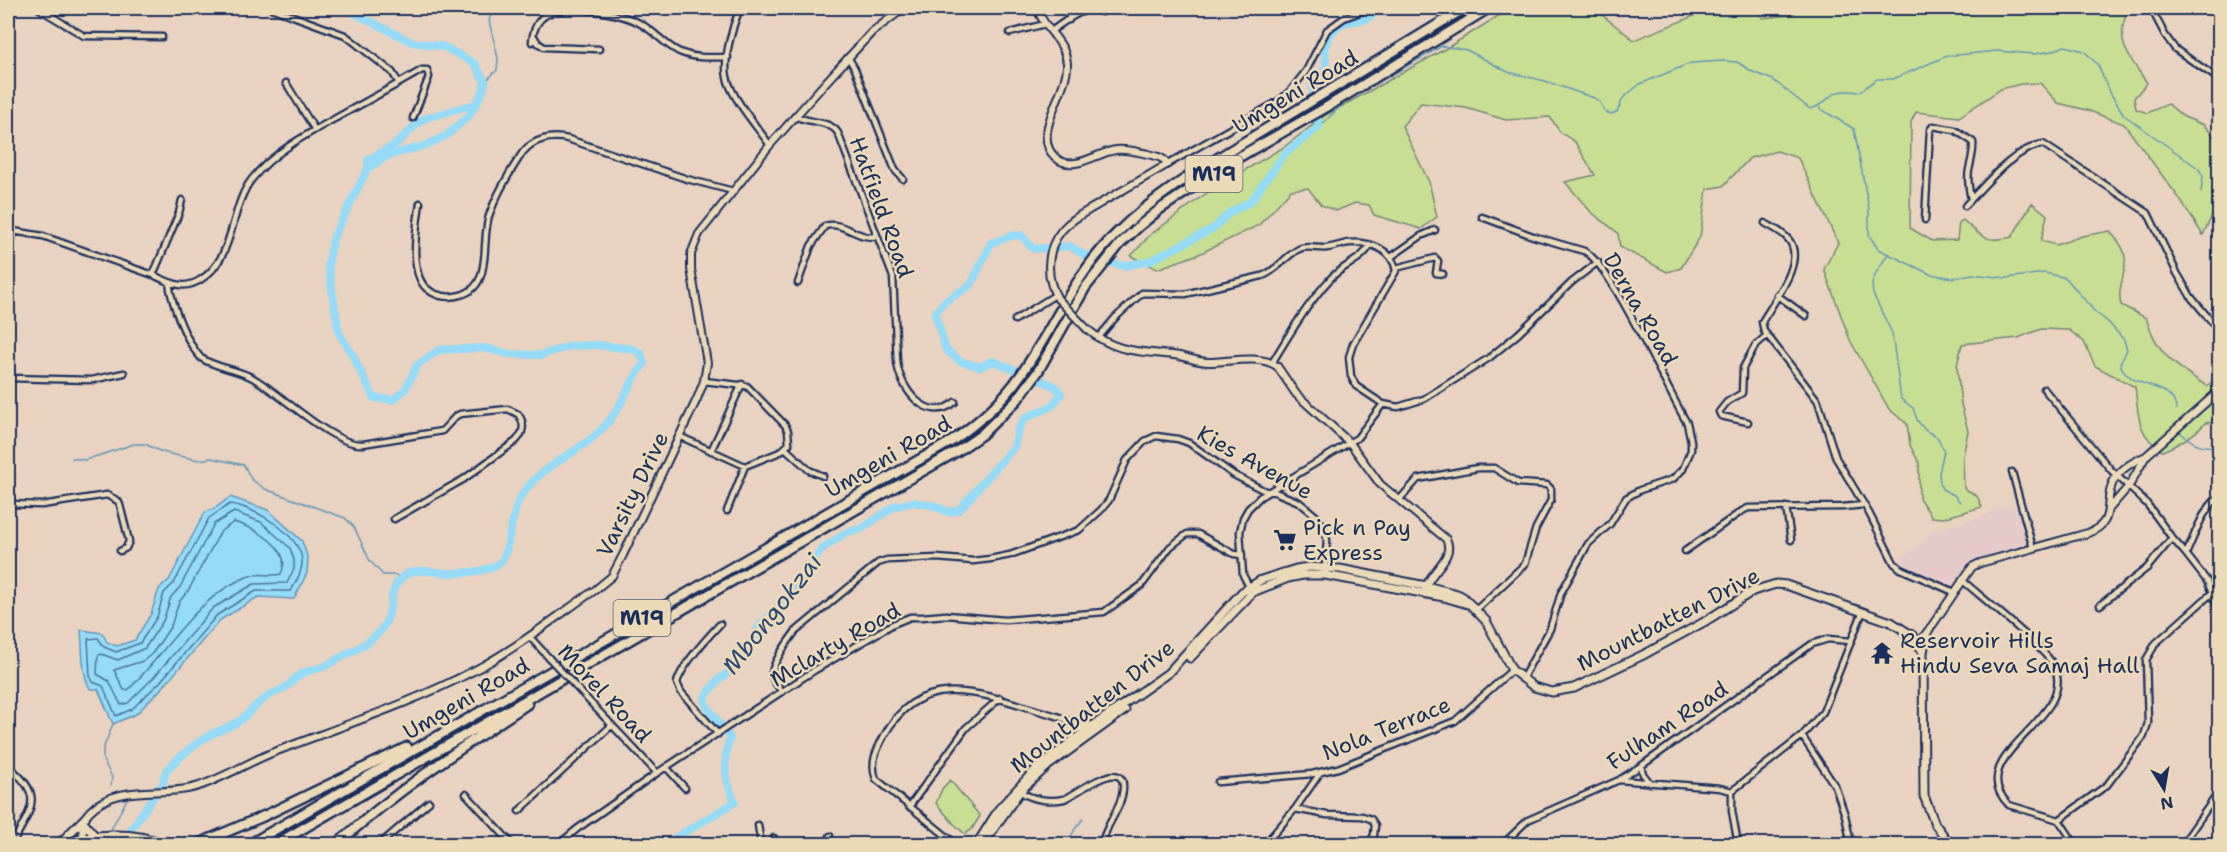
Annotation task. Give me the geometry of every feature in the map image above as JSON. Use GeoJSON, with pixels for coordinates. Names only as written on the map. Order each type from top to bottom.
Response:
{"type":"FeatureCollection","features":[{"type":"Feature","properties":{"kind":"highway","name":"Umgeni Road"},"geometry":{"type":"LineString","coordinates":[[250,844],[952,441],[983,418],[1022,373],[1083,272],[1100,250],[1140,211],[1168,190],[1465,8]]}},
{"type":"Feature","properties":{"kind":"highway","name":"Umgeni Road"},"geometry":{"type":"LineString","coordinates":[[276,844],[959,450],[1002,417],[1031,381],[1096,274],[1138,227],[1161,208],[1239,157],[1325,108],[1489,8]]}},
{"type":"Feature","properties":{"kind":"highway"},"geometry":{"type":"LineString","coordinates":[[337,844],[436,764],[593,660]]}},
{"type":"Feature","properties":{"kind":"highway"},"geometry":{"type":"LineString","coordinates":[[198,844],[264,816],[462,721]]}},
{"type":"Feature","properties":{"kind":"main road","name":"Mountbatten Drive"},"geometry":{"type":"LineString","coordinates":[[976,844],[999,809],[1049,758],[1154,689],[1178,668],[1261,580],[1309,567],[1425,590],[1457,594],[1474,608],[1492,631],[1512,670],[1534,687],[1552,693],[1574,688],[1676,638],[1766,585],[1786,585],[1891,621],[1913,636],[1923,652],[1924,796],[1935,824],[1950,844]]}},
{"type":"Feature","properties":{"kind":"main road","name":"Mountbatten Drive"},"geometry":{"type":"LineString","coordinates":[[1085,734],[1092,726],[1168,673],[1225,609],[1251,590]]}},
{"type":"Feature","properties":{"kind":"main road"},"geometry":{"type":"LineString","coordinates":[[1923,652],[1927,633]]}},
{"type":"Feature","properties":{"kind":"main road"},"geometry":{"type":"LineString","coordinates":[[1076,725],[1092,726]]}},
{"type":"Feature","properties":{"kind":"main road","name":"Mountbatten Drive"},"geometry":{"type":"LineString","coordinates":[[983,844],[1019,789]]}},
{"type":"Feature","properties":{"kind":"main road"},"geometry":{"type":"LineString","coordinates":[[60,844],[84,820],[98,838]]}},
{"type":"Feature","properties":{"kind":"main road"},"geometry":{"type":"LineString","coordinates":[[60,844],[98,838],[164,844]]}},
{"type":"Feature","properties":{"kind":"street"},"geometry":{"type":"LineString","coordinates":[[38,8],[84,36],[162,37]]}},
{"type":"Feature","properties":{"kind":"street"},"geometry":{"type":"LineString","coordinates":[[271,8],[345,35],[392,72],[399,83]]}},
{"type":"Feature","properties":{"kind":"street"},"geometry":{"type":"LineString","coordinates":[[740,8],[732,33],[726,70],[730,84],[770,145]]}},
{"type":"Feature","properties":{"kind":"street","name":"Varsity Drive"},"geometry":{"type":"LineString","coordinates":[[84,820],[98,805],[130,793],[198,786],[254,760],[411,698],[474,670],[529,636],[612,576],[624,555],[704,381],[707,359],[692,274],[691,254],[703,228],[770,145],[848,57],[880,25],[904,8]]}},
{"type":"Feature","properties":{"kind":"street"},"geometry":{"type":"LineString","coordinates":[[1037,8],[1045,24],[1063,48],[1067,66],[1064,84],[1046,132],[1047,144],[1052,154],[1062,162],[1071,164],[1108,152],[1126,150],[1159,157],[1168,164]]}},
{"type":"Feature","properties":{"kind":"street"},"geometry":{"type":"LineString","coordinates":[[1069,20],[1070,8]]}},
{"type":"Feature","properties":{"kind":"street"},"geometry":{"type":"LineString","coordinates":[[1052,32],[1082,12],[1092,8],[1102,12]]}},
{"type":"Feature","properties":{"kind":"street"},"geometry":{"type":"LineString","coordinates":[[1370,8],[1344,18],[1327,30],[1306,71],[1279,101],[1072,221],[1060,232],[1052,248],[1049,274],[1057,297],[1098,338],[1139,353],[1175,355],[1206,362],[1251,360],[1272,363],[1282,371],[1301,399],[1350,443],[1380,484],[1432,525],[1448,542],[1447,554],[1428,578],[1425,590]]}},
{"type":"Feature","properties":{"kind":"street"},"geometry":{"type":"LineString","coordinates":[[2151,8],[2164,35],[2175,49],[2220,80]]}},
{"type":"Feature","properties":{"kind":"street"},"geometry":{"type":"LineString","coordinates":[[532,42],[537,23],[545,15],[568,10],[622,16],[642,24],[681,53],[706,58],[728,57]]}},
{"type":"Feature","properties":{"kind":"street"},"geometry":{"type":"LineString","coordinates":[[1010,33],[1045,24]]}},
{"type":"Feature","properties":{"kind":"street"},"geometry":{"type":"LineString","coordinates":[[533,35],[538,44],[544,47],[599,49]]}},
{"type":"Feature","properties":{"kind":"street"},"geometry":{"type":"LineString","coordinates":[[848,57],[855,69],[895,170],[903,179]]}},
{"type":"Feature","properties":{"kind":"street"},"geometry":{"type":"LineString","coordinates":[[13,231],[43,236],[153,275],[169,283],[191,284],[207,275],[228,243],[242,199],[252,179],[289,147],[422,70],[429,71],[413,118]]}},
{"type":"Feature","properties":{"kind":"street"},"geometry":{"type":"LineString","coordinates":[[286,83],[315,130]]}},
{"type":"Feature","properties":{"kind":"street","name":"Hatfield Road"},"geometry":{"type":"LineString","coordinates":[[795,116],[806,121],[829,125],[836,130],[895,283],[897,361],[902,382],[909,394],[920,403],[939,408],[949,407],[955,402]]}},
{"type":"Feature","properties":{"kind":"street"},"geometry":{"type":"LineString","coordinates":[[1925,220],[1930,130],[1933,126],[1955,130],[1973,142],[1973,155],[1968,172],[1971,199]]}},
{"type":"Feature","properties":{"kind":"street"},"geometry":{"type":"LineString","coordinates":[[420,202],[415,254],[417,273],[422,284],[429,290],[440,296],[452,297],[467,292],[480,278],[490,212],[523,152],[541,139],[555,137],[568,139],[687,179],[733,190]]}},
{"type":"Feature","properties":{"kind":"street"},"geometry":{"type":"LineString","coordinates":[[1965,206],[2009,162],[2029,149],[2043,144],[2148,213],[2177,273],[2192,297],[2212,322],[2220,328]]}},
{"type":"Feature","properties":{"kind":"street"},"geometry":{"type":"LineString","coordinates":[[153,275],[179,213],[182,200]]}},
{"type":"Feature","properties":{"kind":"street"},"geometry":{"type":"LineString","coordinates":[[8,216],[13,231],[8,271]]}},
{"type":"Feature","properties":{"kind":"street","name":"Derna Road"},"geometry":{"type":"LineString","coordinates":[[1482,217],[1533,236],[1588,252],[1598,262],[1628,312],[1690,431],[1691,441],[1689,456],[1680,473],[1626,498],[1610,524],[1588,544],[1561,593],[1551,629],[1522,679]]}},
{"type":"Feature","properties":{"kind":"street"},"geometry":{"type":"LineString","coordinates":[[1765,224],[1787,238],[1794,256],[1791,270],[1762,322],[1762,327],[1818,401],[1836,458],[1894,563],[1900,568],[1954,592]]}},
{"type":"Feature","properties":{"kind":"street"},"geometry":{"type":"LineString","coordinates":[[798,283],[811,246],[825,226],[835,225],[866,237],[877,236]]}},
{"type":"Feature","properties":{"kind":"street"},"geometry":{"type":"LineString","coordinates":[[1391,257],[1421,236],[1435,230]]}},
{"type":"Feature","properties":{"kind":"street"},"geometry":{"type":"LineString","coordinates":[[1098,338],[1142,293],[1185,294],[1265,275],[1303,248],[1325,248],[1353,242],[1370,245],[1385,250],[1396,268],[1394,277],[1353,344],[1349,357],[1353,382],[1383,404],[1398,407],[1414,403],[1473,369],[1518,334],[1572,282],[1598,262]]}},
{"type":"Feature","properties":{"kind":"street"},"geometry":{"type":"LineString","coordinates":[[1272,363],[1299,320],[1325,285],[1337,273],[1366,252],[1370,245]]}},
{"type":"Feature","properties":{"kind":"street"},"geometry":{"type":"LineString","coordinates":[[1396,268],[1435,258],[1438,261],[1436,273],[1443,274]]}},
{"type":"Feature","properties":{"kind":"street"},"geometry":{"type":"LineString","coordinates":[[169,283],[179,316],[195,351],[201,358],[250,376],[317,424],[353,444],[442,431],[460,414],[508,409],[518,414],[523,428],[516,441],[464,479],[394,519]]}},
{"type":"Feature","properties":{"kind":"street"},"geometry":{"type":"LineString","coordinates":[[1777,295],[1806,316]]}},
{"type":"Feature","properties":{"kind":"street"},"geometry":{"type":"LineString","coordinates":[[1015,320],[1057,297]]}},
{"type":"Feature","properties":{"kind":"street"},"geometry":{"type":"LineString","coordinates":[[2212,322],[2220,311]]}},
{"type":"Feature","properties":{"kind":"street"},"geometry":{"type":"LineString","coordinates":[[1748,422],[1720,416],[1719,412],[1727,402],[1742,393],[1743,368],[1759,340],[1767,335]]}},
{"type":"Feature","properties":{"kind":"street"},"geometry":{"type":"LineString","coordinates":[[8,378],[92,380],[124,373]]}},
{"type":"Feature","properties":{"kind":"street"},"geometry":{"type":"LineString","coordinates":[[704,381],[742,384],[753,390],[785,425],[789,439],[786,449]]}},
{"type":"Feature","properties":{"kind":"street"},"geometry":{"type":"LineString","coordinates":[[711,451],[742,384]]}},
{"type":"Feature","properties":{"kind":"street"},"geometry":{"type":"LineString","coordinates":[[2044,389],[2117,476],[2147,504],[2206,580],[2220,614]]}},
{"type":"Feature","properties":{"kind":"street"},"geometry":{"type":"LineString","coordinates":[[1918,642],[1927,633],[1972,567],[2095,530],[2104,523],[2109,510],[2112,486],[2117,476],[2132,463],[2146,456],[2220,390]]}},
{"type":"Feature","properties":{"kind":"street"},"geometry":{"type":"LineString","coordinates":[[1251,590],[1243,575],[1240,532],[1243,518],[1253,503],[1350,443],[1364,431],[1383,404]]}},
{"type":"Feature","properties":{"kind":"street"},"geometry":{"type":"LineString","coordinates":[[680,436],[745,466]]}},
{"type":"Feature","properties":{"kind":"street","name":"Kies Avenue"},"geometry":{"type":"LineString","coordinates":[[782,692],[774,679],[773,669],[789,640],[795,632],[871,568],[887,560],[949,558],[973,561],[997,558],[1079,530],[1109,501],[1126,460],[1138,446],[1148,440],[1164,436],[1189,443],[1234,475],[1268,492],[1275,492],[1293,499],[1316,516],[1322,524],[1327,540],[1325,571]]}},
{"type":"Feature","properties":{"kind":"street"},"geometry":{"type":"LineString","coordinates":[[727,510],[745,466],[786,449]]}},
{"type":"Feature","properties":{"kind":"street"},"geometry":{"type":"LineString","coordinates":[[786,449],[809,470],[823,476]]}},
{"type":"Feature","properties":{"kind":"street"},"geometry":{"type":"LineString","coordinates":[[2109,510],[2129,486],[2146,456]]}},
{"type":"Feature","properties":{"kind":"street"},"geometry":{"type":"LineString","coordinates":[[1399,500],[1419,479],[1478,468],[1494,468],[1518,483],[1547,485],[1551,489],[1551,500],[1536,528],[1525,564],[1474,608]]}},
{"type":"Feature","properties":{"kind":"street"},"geometry":{"type":"LineString","coordinates":[[2012,472],[2033,548]]}},
{"type":"Feature","properties":{"kind":"street"},"geometry":{"type":"LineString","coordinates":[[8,504],[54,504],[101,495],[113,498],[120,505],[129,541],[126,548],[120,551]]}},
{"type":"Feature","properties":{"kind":"street"},"geometry":{"type":"LineString","coordinates":[[2186,554],[2204,513],[2220,496]]}},
{"type":"Feature","properties":{"kind":"street"},"geometry":{"type":"LineString","coordinates":[[1685,551],[1742,511],[1757,507],[1864,505]]}},
{"type":"Feature","properties":{"kind":"street"},"geometry":{"type":"LineString","coordinates":[[1786,507],[1791,540]]}},
{"type":"Feature","properties":{"kind":"street","name":"Mclarty Road"},"geometry":{"type":"LineString","coordinates":[[559,844],[666,767],[893,624],[910,617],[946,615],[1005,620],[1104,612],[1142,585],[1170,547],[1187,534],[1198,534],[1234,554],[1242,555]]}},
{"type":"Feature","properties":{"kind":"street"},"geometry":{"type":"LineString","coordinates":[[2100,605],[2146,568],[2172,538]]}},
{"type":"Feature","properties":{"kind":"street"},"geometry":{"type":"LineString","coordinates":[[1962,580],[2043,652],[2055,668],[2058,682],[2054,698],[2044,714],[2001,762],[1997,783],[2003,799],[2009,805],[2059,820],[2075,844]]}},
{"type":"Feature","properties":{"kind":"street"},"geometry":{"type":"LineString","coordinates":[[2059,820],[2107,785],[2144,736],[2148,723],[2146,660],[2156,643],[2212,592]]}},
{"type":"Feature","properties":{"kind":"street"},"geometry":{"type":"LineString","coordinates":[[1732,791],[1802,736],[1823,712],[1863,611]]}},
{"type":"Feature","properties":{"kind":"street"},"geometry":{"type":"LineString","coordinates":[[720,624],[680,675],[677,683],[681,692],[720,733]]}},
{"type":"Feature","properties":{"kind":"street","name":"Morel Road"},"geometry":{"type":"LineString","coordinates":[[529,636],[657,773]]}},
{"type":"Feature","properties":{"kind":"street","name":"Fulham Road"},"geometry":{"type":"LineString","coordinates":[[1503,844],[1528,820],[1541,812],[1619,780],[1641,766],[1812,644],[1828,639],[1851,641]]}},
{"type":"Feature","properties":{"kind":"street","name":"Nola Terrace"},"geometry":{"type":"LineString","coordinates":[[1218,782],[1320,773],[1338,768],[1455,721],[1512,670]]}},
{"type":"Feature","properties":{"kind":"street"},"geometry":{"type":"LineString","coordinates":[[956,844],[878,782],[873,771],[874,755],[896,716],[915,701],[930,695],[948,691],[965,692],[1000,698],[1076,725],[1085,734]]}},
{"type":"Feature","properties":{"kind":"street"},"geometry":{"type":"LineString","coordinates":[[909,807],[966,728],[1000,698]]}},
{"type":"Feature","properties":{"kind":"street"},"geometry":{"type":"LineString","coordinates":[[519,811],[612,725]]}},
{"type":"Feature","properties":{"kind":"street"},"geometry":{"type":"LineString","coordinates":[[1802,736],[1834,786],[1845,815],[1851,844]]}},
{"type":"Feature","properties":{"kind":"street"},"geometry":{"type":"LineString","coordinates":[[8,766],[28,785],[33,798],[12,844]]}},
{"type":"Feature","properties":{"kind":"street"},"geometry":{"type":"LineString","coordinates":[[1641,766],[1643,774],[1650,783]]}},
{"type":"Feature","properties":{"kind":"street"},"geometry":{"type":"LineString","coordinates":[[666,767],[685,788]]}},
{"type":"Feature","properties":{"kind":"street"},"geometry":{"type":"LineString","coordinates":[[1265,844],[1295,809],[1320,773]]}},
{"type":"Feature","properties":{"kind":"street"},"geometry":{"type":"LineString","coordinates":[[1019,789],[1035,798],[1063,799],[1072,796],[1100,778],[1112,776],[1119,778],[1123,784],[1123,792],[1102,844]]}},
{"type":"Feature","properties":{"kind":"street"},"geometry":{"type":"LineString","coordinates":[[1619,780],[1720,788],[1732,791]]}},
{"type":"Feature","properties":{"kind":"street"},"geometry":{"type":"LineString","coordinates":[[2185,844],[2186,839],[2220,790]]}},
{"type":"Feature","properties":{"kind":"street"},"geometry":{"type":"LineString","coordinates":[[1732,791],[1732,811],[1738,844]]}},
{"type":"Feature","properties":{"kind":"street"},"geometry":{"type":"LineString","coordinates":[[466,794],[512,844]]}},
{"type":"Feature","properties":{"kind":"street"},"geometry":{"type":"LineString","coordinates":[[380,844],[429,802]]}},
{"type":"Feature","properties":{"kind":"street"},"geometry":{"type":"LineString","coordinates":[[1295,809],[1327,815],[1362,816],[1371,819],[1375,825],[1370,844]]}},
{"type":"Feature","properties":{"kind":"street"},"geometry":{"type":"LineString","coordinates":[[84,820],[81,829],[84,842]]}},
{"type":"Feature","properties":{"kind":"street"},"geometry":{"type":"LineString","coordinates":[[758,825],[761,844]]}},
{"type":"Feature","properties":{"kind":"street"},"geometry":{"type":"LineString","coordinates":[[828,844],[830,836]]}},
{"type":"Feature","properties":{"kind":"street"},"geometry":{"type":"LineString","coordinates":[[774,838],[775,844]]}},
{"type":"Feature","properties":{"kind":"shaded area"},"geometry":{"type":"Polygon","coordinates":[[[2015,504],[2028,546],[1971,562],[1953,586],[1901,565],[1897,561],[1936,530],[1989,514],[1993,509],[2015,504]]]}},
{"type":"Feature","properties":{"kind":"green space"},"geometry":{"type":"Polygon","coordinates":[[[1511,8],[1593,8],[1634,40],[1714,8],[1756,8],[1762,18],[1791,15],[1802,8],[2123,8],[2127,12],[2123,42],[2147,83],[2134,98],[2136,109],[2147,113],[2168,104],[2184,117],[2204,125],[2219,142],[2219,200],[2203,235],[2179,198],[2124,124],[2087,110],[2058,103],[2040,83],[2021,84],[2001,89],[1959,117],[1916,112],[1911,122],[1910,228],[1932,241],[1957,240],[1959,223],[1963,220],[1975,231],[1990,239],[2012,237],[2032,203],[2047,215],[2041,241],[2056,245],[2082,236],[2110,231],[2124,252],[2121,305],[2146,318],[2162,351],[2186,373],[2207,386],[2219,375],[2219,422],[2205,423],[2185,439],[2162,451],[2147,437],[2140,423],[2135,387],[2095,366],[2084,342],[2069,330],[2041,329],[2018,338],[1962,344],[1957,366],[1961,404],[1968,431],[1963,456],[1964,488],[1977,496],[1982,507],[1943,518],[1932,517],[1919,498],[1919,463],[1910,445],[1907,424],[1889,409],[1850,340],[1824,269],[1838,243],[1798,158],[1777,151],[1750,158],[1723,186],[1707,189],[1700,237],[1681,268],[1667,272],[1620,247],[1618,233],[1591,212],[1565,182],[1595,175],[1575,142],[1560,132],[1550,117],[1506,120],[1466,108],[1421,103],[1402,126],[1429,182],[1437,217],[1421,229],[1374,215],[1369,205],[1355,203],[1336,211],[1321,205],[1308,188],[1291,190],[1259,225],[1199,254],[1157,269],[1131,256],[1150,235],[1211,190],[1284,147],[1326,115],[1447,48],[1511,8]]]}},
{"type":"Feature","properties":{"kind":"green space"},"geometry":{"type":"Polygon","coordinates":[[[950,780],[980,816],[972,829],[965,834],[936,803],[942,789],[950,780]]]}},
{"type":"Feature","properties":{"kind":"water"},"geometry":{"type":"Polygon","coordinates":[[[230,497],[268,510],[302,541],[308,559],[307,573],[294,599],[258,597],[220,620],[164,686],[136,714],[113,724],[98,689],[90,689],[87,682],[81,630],[102,633],[107,642],[117,646],[135,640],[151,614],[159,589],[169,580],[205,512],[214,509],[230,497]]]}},
{"type":"Feature","properties":{"kind":"waterway"},"geometry":{"type":"LineString","coordinates":[[126,842],[132,828],[163,783],[168,769],[185,753],[210,735],[242,719],[262,700],[284,688],[301,674],[326,666],[379,633],[388,617],[397,583],[406,574],[419,571],[463,573],[497,565],[505,554],[517,505],[528,487],[547,469],[589,441],[607,424],[644,364],[641,353],[632,349],[599,345],[570,346],[541,355],[509,354],[484,348],[439,350],[417,365],[405,390],[393,400],[374,398],[339,333],[328,265],[334,236],[368,168],[387,156],[427,145],[447,135],[469,116],[483,91],[485,82],[475,64],[445,47],[412,42],[344,8]]}},
{"type":"Feature","properties":{"kind":"waterway"},"geometry":{"type":"LineString","coordinates":[[485,82],[497,70],[498,58],[489,21],[493,8]]}},
{"type":"Feature","properties":{"kind":"waterway","name":"Mbongokzai"},"geometry":{"type":"LineString","coordinates":[[672,844],[675,838],[735,802],[726,770],[726,754],[730,738],[706,705],[705,697],[748,649],[760,625],[788,598],[823,548],[847,532],[861,529],[895,506],[914,502],[935,506],[948,512],[959,510],[1014,447],[1018,430],[1025,418],[1052,406],[1061,394],[1055,386],[993,361],[980,367],[960,361],[946,350],[935,314],[944,302],[971,285],[991,243],[1021,235],[1033,249],[1070,246],[1082,254],[1123,266],[1150,261],[1214,228],[1229,213],[1251,201],[1285,153],[1319,127],[1312,85],[1320,78],[1326,66],[1325,50],[1330,34],[1342,23],[1367,19],[1380,8]]}},
{"type":"Feature","properties":{"kind":"waterway"},"geometry":{"type":"LineString","coordinates":[[1319,127],[1346,101],[1442,46],[1467,50],[1508,72],[1545,81],[1594,98],[1600,102],[1605,112],[1611,114],[1617,112],[1623,98],[1640,84],[1691,63],[1737,62],[1773,80],[1810,109],[1823,103],[1835,93],[1859,92],[1877,79],[1893,79],[1947,56],[1997,51],[2034,54],[2065,46],[2084,51],[2098,65],[2108,89],[2124,115],[2198,168],[2203,176],[2201,192]]}},
{"type":"Feature","properties":{"kind":"waterway"},"geometry":{"type":"LineString","coordinates":[[368,168],[368,160],[396,144],[426,118],[475,104]]}},
{"type":"Feature","properties":{"kind":"waterway"},"geometry":{"type":"LineString","coordinates":[[1819,108],[1854,129],[1869,209],[1869,235],[1878,249],[1930,274],[1953,278],[1972,274],[2006,278],[2045,273],[2066,278],[2095,312],[2108,322],[2124,340],[2127,350],[2120,364],[2125,373],[2133,379],[2168,394],[2176,409]]}},
{"type":"Feature","properties":{"kind":"waterway"},"geometry":{"type":"LineString","coordinates":[[1888,254],[1872,283],[1873,294],[1892,333],[1901,399],[1913,408],[1917,420],[1925,430],[1938,438],[1944,451],[1939,474],[1940,484],[1942,489],[1954,495],[1960,502]]}},
{"type":"Feature","properties":{"kind":"waterway"},"geometry":{"type":"LineString","coordinates":[[2180,432],[2198,444],[2209,447],[2220,445]]}},
{"type":"Feature","properties":{"kind":"waterway"},"geometry":{"type":"LineString","coordinates":[[72,458],[85,460],[134,444],[145,444],[162,452],[179,456],[199,460],[211,458],[244,465],[251,479],[265,489],[345,518],[354,527],[370,561],[383,575],[396,575],[400,579]]}},
{"type":"Feature","properties":{"kind":"waterway"},"geometry":{"type":"LineString","coordinates":[[111,785],[112,777],[103,760],[103,749],[113,724]]}},
{"type":"Feature","properties":{"kind":"waterway"},"geometry":{"type":"LineString","coordinates":[[109,833],[127,799]]}},
{"type":"Feature","properties":{"kind":"waterway"},"geometry":{"type":"LineString","coordinates":[[1067,844],[1083,819]]}},
{"type":"Feature","properties":{"kind":"place","name":"Pick n Pay Express"},"geometry":{"type":"Point","coordinates":[1285,540]}},
{"type":"Feature","properties":{"kind":"place","name":"Reservoir Hills Hindu Seva Samaj Hall"},"geometry":{"type":"Point","coordinates":[1882,653]}}]}
